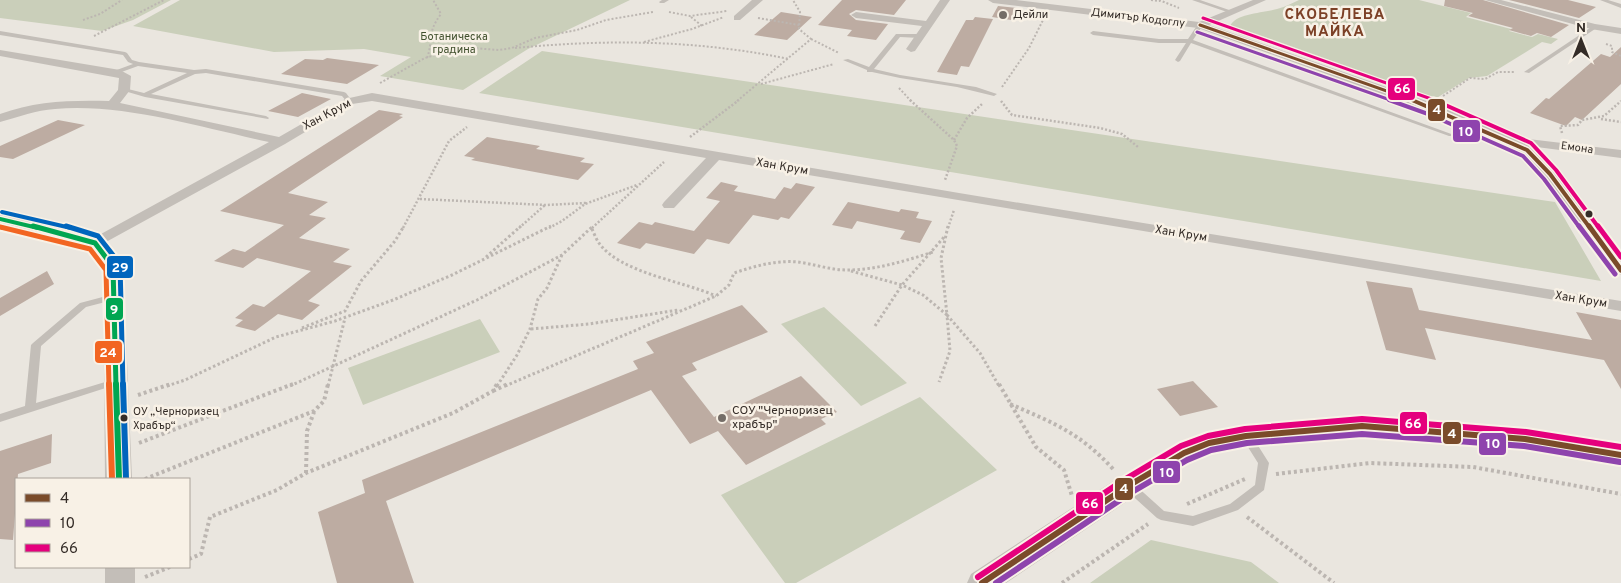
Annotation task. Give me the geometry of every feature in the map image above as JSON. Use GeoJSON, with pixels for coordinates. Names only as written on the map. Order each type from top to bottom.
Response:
{"type":"FeatureCollection","features":[{"type":"Feature","properties":{"kind":"street"},"geometry":{"type":"LineString","coordinates":[[741,13],[758,0]]}},
{"type":"Feature","properties":{"kind":"street"},"geometry":{"type":"LineString","coordinates":[[911,49],[945,0]]}},
{"type":"Feature","properties":{"kind":"street","name":"Димитър Кодоглу"},"geometry":{"type":"LineString","coordinates":[[993,0],[1200,25],[1428,106],[1504,138],[1527,150],[1550,174],[1621,270]]}},
{"type":"Feature","properties":{"kind":"street"},"geometry":{"type":"LineString","coordinates":[[1200,25],[1261,0]]}},
{"type":"Feature","properties":{"kind":"street"},"geometry":{"type":"LineString","coordinates":[[1490,0],[1596,27],[1621,30]]}},
{"type":"Feature","properties":{"kind":"street"},"geometry":{"type":"LineString","coordinates":[[856,15],[928,24]]}},
{"type":"Feature","properties":{"kind":"street"},"geometry":{"type":"LineString","coordinates":[[0,53],[116,72],[125,76],[124,90],[112,105]]}},
{"type":"Feature","properties":{"kind":"street","name":"Хан Крум"},"geometry":{"type":"LineString","coordinates":[[95,243],[281,141],[346,97],[372,97],[938,194],[1621,306]]}},
{"type":"Feature","properties":{"kind":"street"},"geometry":{"type":"LineString","coordinates":[[0,118],[27,110],[50,107],[90,104],[112,105],[281,141]]}},
{"type":"Feature","properties":{"kind":"street","name":"Емона"},"geometry":{"type":"LineString","coordinates":[[1504,138],[1621,154]]}},
{"type":"Feature","properties":{"kind":"street"},"geometry":{"type":"LineString","coordinates":[[669,205],[715,156]]}},
{"type":"Feature","properties":{"kind":"street"},"geometry":{"type":"LineString","coordinates":[[0,220],[71,235],[95,243],[113,267],[119,478]]}},
{"type":"Feature","properties":{"kind":"street"},"geometry":{"type":"LineString","coordinates":[[982,583],[1128,486],[1184,453],[1209,442],[1246,436],[1362,426],[1525,439],[1621,455]]}},
{"type":"Feature","properties":{"kind":"lane"},"geometry":{"type":"LineString","coordinates":[[1195,0],[1232,12]]}},
{"type":"Feature","properties":{"kind":"lane"},"geometry":{"type":"LineString","coordinates":[[1602,0],[1621,6]]}},
{"type":"Feature","properties":{"kind":"lane"},"geometry":{"type":"LineString","coordinates":[[1178,60],[1200,25]]}},
{"type":"Feature","properties":{"kind":"lane"},"geometry":{"type":"LineString","coordinates":[[1527,72],[1596,27]]}},
{"type":"Feature","properties":{"kind":"lane"},"geometry":{"type":"LineString","coordinates":[[1093,33],[1159,41],[1191,41],[1451,135]]}},
{"type":"Feature","properties":{"kind":"lane"},"geometry":{"type":"LineString","coordinates":[[0,34],[125,54],[130,61],[138,64],[194,72],[206,71],[346,97]]}},
{"type":"Feature","properties":{"kind":"lane"},"geometry":{"type":"LineString","coordinates":[[869,71],[898,35],[920,36]]}},
{"type":"Feature","properties":{"kind":"lane"},"geometry":{"type":"LineString","coordinates":[[846,60],[869,71],[960,85],[996,93]]}},
{"type":"Feature","properties":{"kind":"lane"},"geometry":{"type":"LineString","coordinates":[[116,72],[138,64]]}},
{"type":"Feature","properties":{"kind":"lane"},"geometry":{"type":"LineString","coordinates":[[145,94],[194,72]]}},
{"type":"Feature","properties":{"kind":"lane"},"geometry":{"type":"LineString","coordinates":[[124,90],[266,118]]}},
{"type":"Feature","properties":{"kind":"lane"},"geometry":{"type":"LineString","coordinates":[[30,408],[36,345],[83,305],[114,297]]}},
{"type":"Feature","properties":{"kind":"lane"},"geometry":{"type":"LineString","coordinates":[[0,418],[30,408],[118,391]]}},
{"type":"Feature","properties":{"kind":"lane"},"geometry":{"type":"LineString","coordinates":[[1128,486],[1161,516],[1193,521],[1234,507],[1260,487],[1264,463],[1246,436]]}},
{"type":"Feature","properties":{"kind":"path"},"geometry":{"type":"LineString","coordinates":[[83,20],[100,14],[122,0]]}},
{"type":"Feature","properties":{"kind":"path"},"geometry":{"type":"LineString","coordinates":[[71,45],[110,30],[124,20],[164,0]]}},
{"type":"Feature","properties":{"kind":"path"},"geometry":{"type":"LineString","coordinates":[[427,58],[431,47],[428,42],[430,33],[441,14],[434,0]]}},
{"type":"Feature","properties":{"kind":"path"},"geometry":{"type":"LineString","coordinates":[[760,84],[851,59],[811,39],[799,29],[800,12],[793,0]]}},
{"type":"Feature","properties":{"kind":"path"},"geometry":{"type":"LineString","coordinates":[[1151,0],[1160,1]]}},
{"type":"Feature","properties":{"kind":"path"},"geometry":{"type":"LineString","coordinates":[[658,10],[664,1]]}},
{"type":"Feature","properties":{"kind":"path"},"geometry":{"type":"LineString","coordinates":[[954,140],[967,118],[1008,81],[1029,48],[1048,7]]}},
{"type":"Feature","properties":{"kind":"path"},"geometry":{"type":"LineString","coordinates":[[512,48],[534,38],[577,30],[606,20],[658,10],[690,16],[741,13],[799,25]]}},
{"type":"Feature","properties":{"kind":"path"},"geometry":{"type":"LineString","coordinates":[[639,43],[741,13]]}},
{"type":"Feature","properties":{"kind":"path"},"geometry":{"type":"LineString","coordinates":[[690,16],[702,26]]}},
{"type":"Feature","properties":{"kind":"path"},"geometry":{"type":"LineString","coordinates":[[1586,34],[1612,46],[1612,52],[1621,56]]}},
{"type":"Feature","properties":{"kind":"path"},"geometry":{"type":"LineString","coordinates":[[119,450],[188,426],[332,368],[477,300],[562,255],[709,122],[760,84],[811,39]]}},
{"type":"Feature","properties":{"kind":"path"},"geometry":{"type":"LineString","coordinates":[[346,97],[383,82],[427,58],[472,48],[683,43],[745,50],[789,59]]}},
{"type":"Feature","properties":{"kind":"path"},"geometry":{"type":"LineString","coordinates":[[1428,106],[1470,78],[1485,79],[1498,72],[1527,72]]}},
{"type":"Feature","properties":{"kind":"path"},"geometry":{"type":"LineString","coordinates":[[892,76],[893,80],[917,108],[954,140],[957,146],[938,194]]}},
{"type":"Feature","properties":{"kind":"path"},"geometry":{"type":"LineString","coordinates":[[996,93],[1002,105],[1012,115],[1100,128],[1122,134],[1138,146]]}},
{"type":"Feature","properties":{"kind":"path"},"geometry":{"type":"LineString","coordinates":[[1600,119],[1615,109],[1621,101]]}},
{"type":"Feature","properties":{"kind":"path"},"geometry":{"type":"LineString","coordinates":[[118,391],[185,380],[287,334],[345,311],[361,281],[395,241],[420,199],[449,142],[481,116]]}},
{"type":"Feature","properties":{"kind":"path"},"geometry":{"type":"LineString","coordinates":[[1564,146],[1560,126],[1578,125],[1582,120],[1600,119],[1621,122]]}},
{"type":"Feature","properties":{"kind":"path"},"geometry":{"type":"LineString","coordinates":[[287,334],[394,300],[483,260],[562,221],[590,203],[640,184]]}},
{"type":"Feature","properties":{"kind":"path"},"geometry":{"type":"LineString","coordinates":[[940,382],[950,351],[942,258],[945,236],[959,197]]}},
{"type":"Feature","properties":{"kind":"path"},"geometry":{"type":"LineString","coordinates":[[420,199],[546,205],[590,203]]}},
{"type":"Feature","properties":{"kind":"path"},"geometry":{"type":"LineString","coordinates":[[483,260],[546,205]]}},
{"type":"Feature","properties":{"kind":"path"},"geometry":{"type":"LineString","coordinates":[[592,228],[602,249],[627,264],[716,296]]}},
{"type":"Feature","properties":{"kind":"path"},"geometry":{"type":"LineString","coordinates":[[875,326],[902,285],[926,256],[933,252],[945,236]]}},
{"type":"Feature","properties":{"kind":"path"},"geometry":{"type":"LineString","coordinates":[[190,559],[201,554],[210,517],[277,490],[306,473],[453,413],[492,391],[716,296],[728,285],[734,274],[769,262],[799,262],[827,269],[848,270],[898,263],[933,252]]}},
{"type":"Feature","properties":{"kind":"path"},"geometry":{"type":"LineString","coordinates":[[492,391],[517,355],[530,329],[538,299],[547,288],[562,255]]}},
{"type":"Feature","properties":{"kind":"path"},"geometry":{"type":"LineString","coordinates":[[848,270],[902,285],[923,295],[947,315],[980,352],[1036,447],[1064,470],[1071,487],[1074,522]]}},
{"type":"Feature","properties":{"kind":"path"},"geometry":{"type":"LineString","coordinates":[[530,329],[588,324],[683,309]]}},
{"type":"Feature","properties":{"kind":"path"},"geometry":{"type":"LineString","coordinates":[[147,478],[314,411],[324,401],[345,317]]}},
{"type":"Feature","properties":{"kind":"path"},"geometry":{"type":"LineString","coordinates":[[1010,404],[1060,426],[1094,447],[1128,486]]}},
{"type":"Feature","properties":{"kind":"path"},"geometry":{"type":"LineString","coordinates":[[306,473],[307,430],[314,411]]}},
{"type":"Feature","properties":{"kind":"path"},"geometry":{"type":"LineString","coordinates":[[1062,583],[1161,516],[1238,480],[1261,476],[1370,463],[1464,467],[1621,494]]}},
{"type":"Feature","properties":{"kind":"path"},"geometry":{"type":"LineString","coordinates":[[1234,507],[1334,583]]}},
{"type":"Feature","properties":{"kind":"path"},"geometry":{"type":"LineString","coordinates":[[126,576],[165,568]]}},
{"type":"Feature","properties":{"kind":"green space"},"geometry":{"type":"Polygon","coordinates":[[[0,0],[171,0],[133,20],[102,31],[0,18],[0,0]]]}},
{"type":"Feature","properties":{"kind":"green space","name":"Ботаническа градина"},"geometry":{"type":"Polygon","coordinates":[[[180,0],[630,0],[528,49],[463,90],[380,76],[411,57],[364,49],[274,52],[133,26],[180,0]]]}},
{"type":"Feature","properties":{"kind":"green space"},"geometry":{"type":"Polygon","coordinates":[[[1299,0],[1419,0],[1471,13],[1466,17],[1511,29],[1509,31],[1532,37],[1538,34],[1558,39],[1551,44],[1542,42],[1487,76],[1469,78],[1435,99],[1239,34],[1230,26],[1238,18],[1280,8],[1299,0]]]}},
{"type":"Feature","properties":{"kind":"green space"},"geometry":{"type":"Polygon","coordinates":[[[542,51],[1555,202],[1601,281],[479,93],[542,51]]]}},
{"type":"Feature","properties":{"kind":"green space"},"geometry":{"type":"Polygon","coordinates":[[[824,307],[907,383],[861,406],[781,324],[824,307]]]}},
{"type":"Feature","properties":{"kind":"green space"},"geometry":{"type":"Polygon","coordinates":[[[480,319],[500,352],[363,405],[348,368],[480,319]]]}},
{"type":"Feature","properties":{"kind":"green space"},"geometry":{"type":"Polygon","coordinates":[[[920,397],[997,470],[796,583],[785,583],[721,495],[920,397]]]}},
{"type":"Feature","properties":{"kind":"green space"},"geometry":{"type":"Polygon","coordinates":[[[1151,540],[1251,562],[1279,583],[1090,583],[1151,540]]]}},
{"type":"Feature","properties":{"kind":"building"},"geometry":{"type":"Polygon","coordinates":[[[842,0],[906,0],[894,15],[856,10],[849,14],[856,20],[888,24],[876,40],[847,36],[852,30],[818,25],[842,0]]]}},
{"type":"Feature","properties":{"kind":"building"},"geometry":{"type":"Polygon","coordinates":[[[1445,0],[1483,0],[1569,25],[1551,37],[1537,33],[1531,36],[1509,30],[1513,28],[1468,16],[1473,13],[1444,6],[1445,0]]]}},
{"type":"Feature","properties":{"kind":"building"},"geometry":{"type":"Polygon","coordinates":[[[1509,0],[1568,0],[1596,7],[1579,18],[1509,0]]]}},
{"type":"Feature","properties":{"kind":"building"},"geometry":{"type":"Polygon","coordinates":[[[998,6],[1017,8],[1011,20],[992,17],[998,6]]]}},
{"type":"Feature","properties":{"kind":"building"},"geometry":{"type":"Polygon","coordinates":[[[781,12],[812,17],[787,40],[754,35],[781,12]]]}},
{"type":"Feature","properties":{"kind":"building"},"geometry":{"type":"Polygon","coordinates":[[[975,17],[993,19],[969,67],[961,66],[957,75],[937,72],[966,20],[973,20],[975,17]]]}},
{"type":"Feature","properties":{"kind":"building"},"geometry":{"type":"Polygon","coordinates":[[[1621,47],[1621,84],[1582,120],[1575,117],[1566,126],[1530,113],[1601,54],[1610,57],[1621,47]]]}},
{"type":"Feature","properties":{"kind":"building"},"geometry":{"type":"Polygon","coordinates":[[[327,58],[379,65],[347,84],[281,74],[305,59],[323,60],[327,58]]]}},
{"type":"Feature","properties":{"kind":"building"},"geometry":{"type":"Polygon","coordinates":[[[302,93],[331,99],[298,117],[268,111],[302,93]]]}},
{"type":"Feature","properties":{"kind":"building"},"geometry":{"type":"Polygon","coordinates":[[[379,110],[403,114],[399,116],[403,117],[288,193],[328,202],[309,215],[326,218],[299,238],[350,249],[333,262],[352,266],[308,301],[320,305],[302,320],[278,314],[255,331],[235,326],[243,320],[235,318],[253,304],[264,307],[311,271],[257,258],[243,268],[214,261],[233,249],[245,252],[284,225],[220,211],[379,110]]]}},
{"type":"Feature","properties":{"kind":"building"},"geometry":{"type":"Polygon","coordinates":[[[58,120],[85,125],[13,159],[0,157],[0,146],[58,120]]]}},
{"type":"Feature","properties":{"kind":"building"},"geometry":{"type":"Polygon","coordinates":[[[487,137],[540,146],[536,149],[585,158],[580,162],[594,164],[578,180],[471,160],[475,158],[464,156],[487,137]]]}},
{"type":"Feature","properties":{"kind":"building"},"geometry":{"type":"Polygon","coordinates":[[[721,182],[738,186],[734,191],[775,199],[784,187],[791,189],[796,183],[815,187],[789,219],[781,217],[778,220],[753,215],[729,244],[707,239],[694,254],[646,243],[640,249],[617,243],[639,222],[652,225],[655,222],[694,231],[720,201],[706,198],[721,182]]]}},
{"type":"Feature","properties":{"kind":"building"},"geometry":{"type":"Polygon","coordinates":[[[848,202],[899,212],[901,209],[919,212],[916,218],[932,221],[920,243],[900,239],[905,231],[857,221],[852,229],[832,225],[848,202]]]}},
{"type":"Feature","properties":{"kind":"building"},"geometry":{"type":"Polygon","coordinates":[[[47,271],[54,284],[0,316],[0,298],[47,271]]]}},
{"type":"Feature","properties":{"kind":"building"},"geometry":{"type":"Polygon","coordinates":[[[1366,281],[1412,288],[1419,310],[1592,340],[1576,312],[1621,320],[1621,389],[1604,360],[1425,328],[1436,360],[1386,350],[1366,281]]]}},
{"type":"Feature","properties":{"kind":"building"},"geometry":{"type":"Polygon","coordinates":[[[742,305],[768,332],[692,363],[697,370],[682,376],[714,417],[801,376],[837,412],[821,419],[826,424],[746,465],[718,431],[690,444],[651,390],[386,501],[414,583],[337,583],[318,512],[365,493],[362,480],[638,369],[633,361],[654,353],[646,342],[742,305]]]}},
{"type":"Feature","properties":{"kind":"building"},"geometry":{"type":"Polygon","coordinates":[[[1193,381],[1218,407],[1180,416],[1157,389],[1193,381]]]}},
{"type":"Feature","properties":{"kind":"building"},"geometry":{"type":"Polygon","coordinates":[[[52,434],[51,463],[18,474],[18,478],[15,478],[13,540],[0,539],[0,451],[52,434]]]}},
{"type":"Feature","properties":{"kind":"transit line","name":"66"},"geometry":{"type":"LineString","coordinates":[[1203,18],[1434,100],[1531,143],[1556,170],[1621,257]]}},
{"type":"Feature","properties":{"kind":"transit line","name":"4"},"geometry":{"type":"LineString","coordinates":[[1200,25],[1431,107],[1527,150],[1550,174],[1621,270]]}},
{"type":"Feature","properties":{"kind":"transit line","name":"10"},"geometry":{"type":"LineString","coordinates":[[1197,32],[1428,114],[1523,156],[1544,179],[1615,274]]}},
{"type":"Feature","properties":{"kind":"transit line","name":"29"},"geometry":{"type":"LineString","coordinates":[[2,212],[73,228],[98,236],[120,264],[126,478]]}},
{"type":"Feature","properties":{"kind":"transit line","name":"9"},"geometry":{"type":"LineString","coordinates":[[0,219],[71,235],[95,243],[113,267],[119,478]]}},
{"type":"Feature","properties":{"kind":"transit line","name":"24"},"geometry":{"type":"LineString","coordinates":[[0,227],[90,249],[106,270],[112,478]]}},
{"type":"Feature","properties":{"kind":"transit line","name":"66"},"geometry":{"type":"LineString","coordinates":[[978,577],[1124,480],[1181,446],[1208,436],[1245,429],[1362,419],[1526,432],[1621,447]]}},
{"type":"Feature","properties":{"kind":"transit line","name":"4"},"geometry":{"type":"LineString","coordinates":[[982,583],[1128,486],[1184,453],[1209,443],[1246,436],[1362,426],[1525,439],[1621,455]]}},
{"type":"Feature","properties":{"kind":"transit line","name":"10"},"geometry":{"type":"LineString","coordinates":[[996,583],[1132,492],[1187,460],[1211,450],[1247,443],[1362,434],[1524,446],[1620,462]]}},
{"type":"Feature","properties":{"kind":"place","name":"Дейли"},"geometry":{"type":"Point","coordinates":[1003,15]}},
{"type":"Feature","properties":{"kind":"place","name":"ОУ „Черноризец Храбър“"},"geometry":{"type":"Point","coordinates":[124,418]}},
{"type":"Feature","properties":{"kind":"place","name":"СОУ \"Черноризец храбър\""},"geometry":{"type":"Point","coordinates":[722,418]}},
{"type":"Feature","properties":{"kind":"district","name":"СКОБЕЛЕВА МАЙКА"},"geometry":{"type":"Point","coordinates":[1335,24]}}]}
